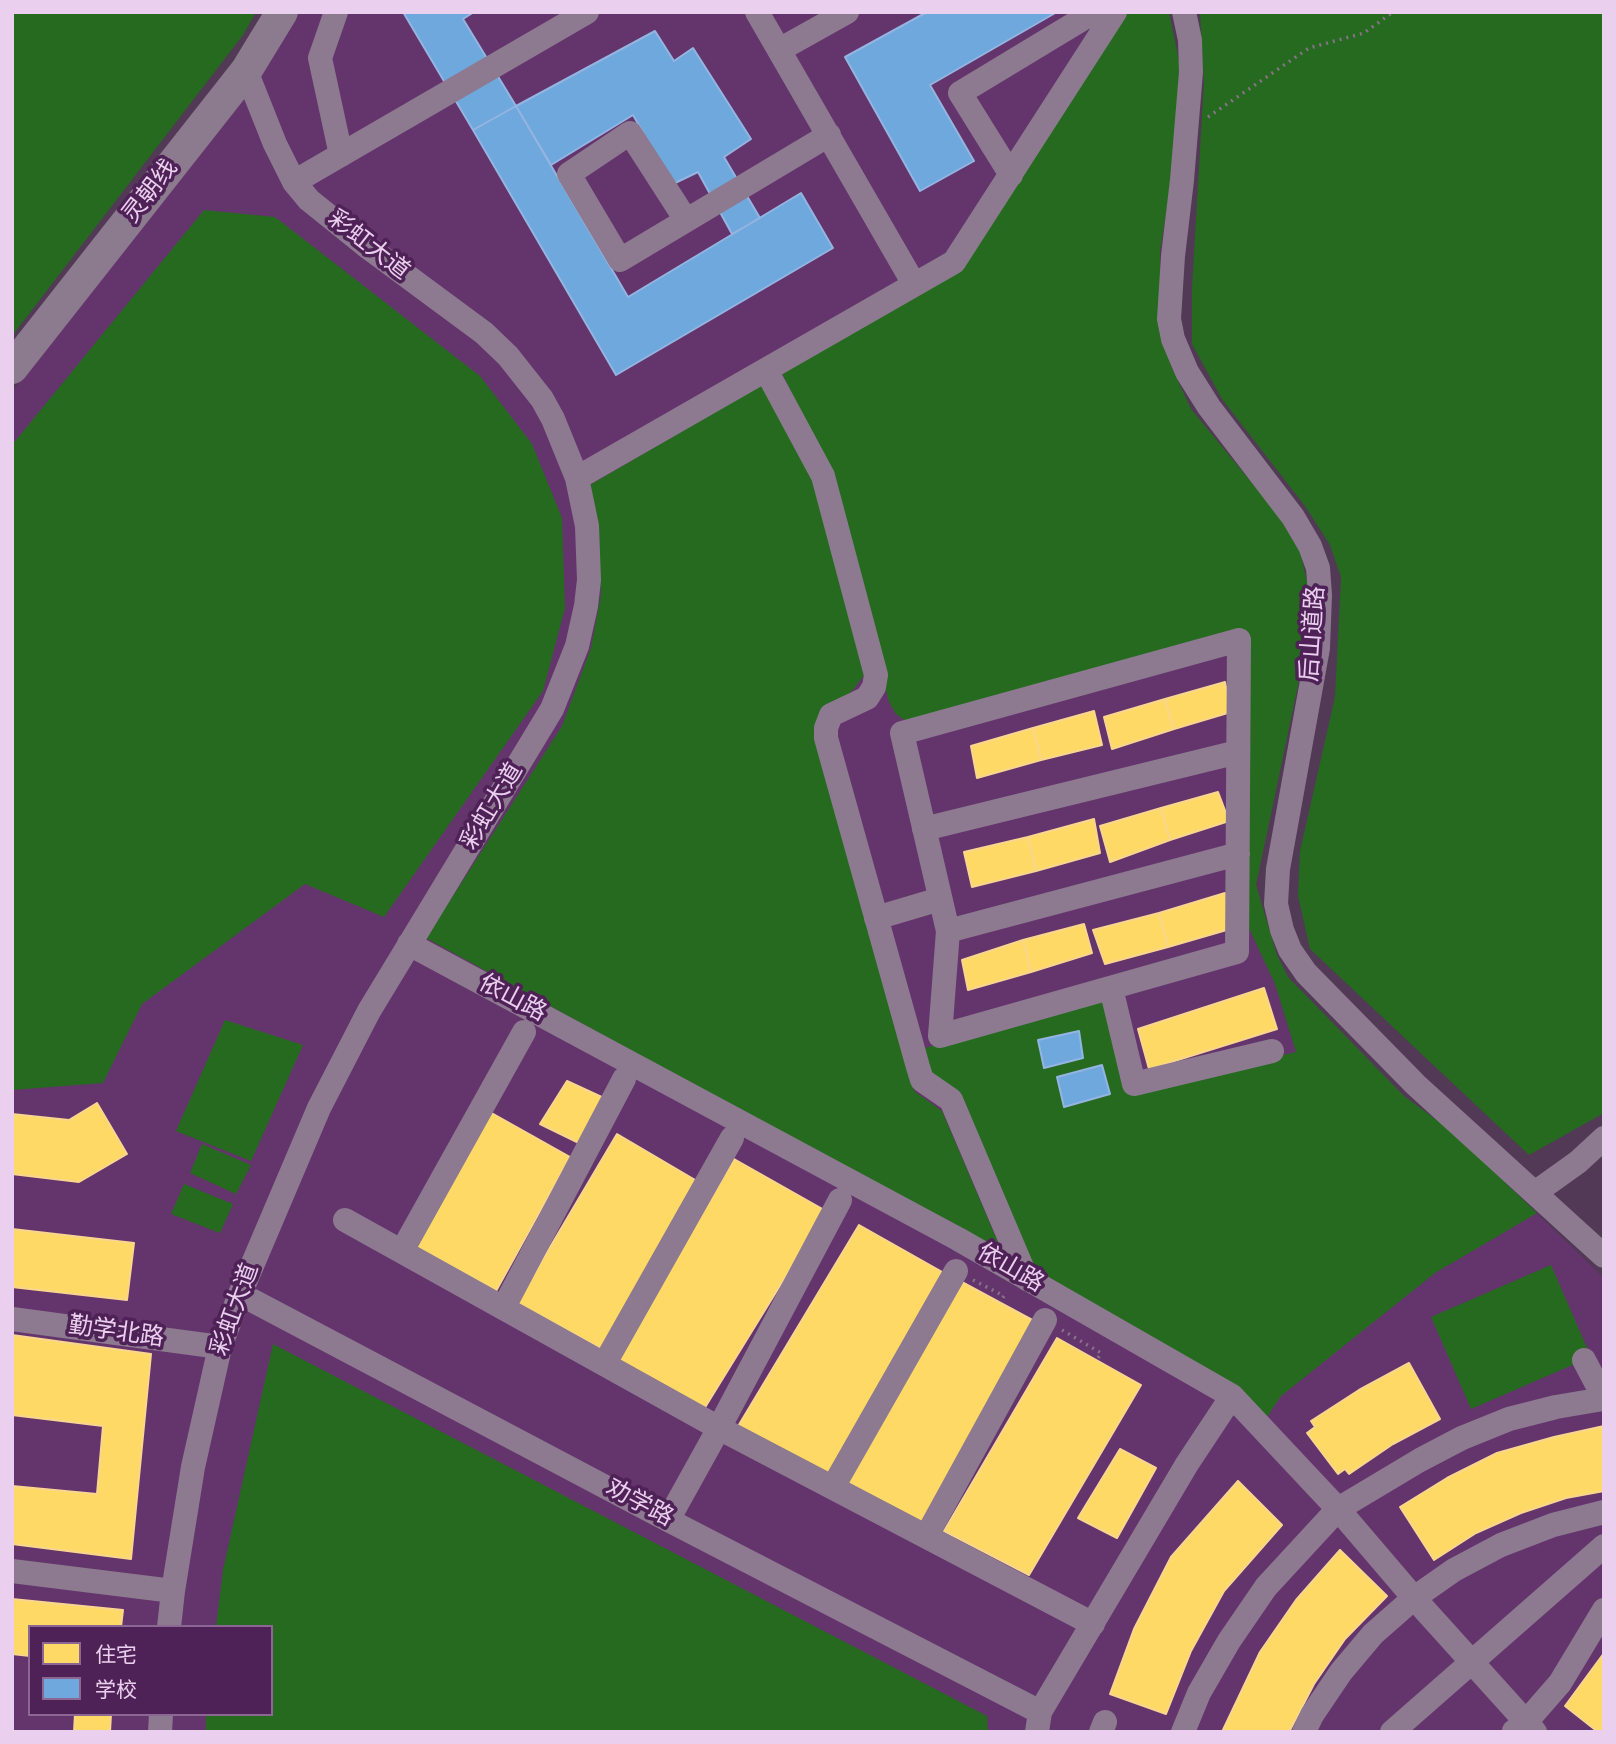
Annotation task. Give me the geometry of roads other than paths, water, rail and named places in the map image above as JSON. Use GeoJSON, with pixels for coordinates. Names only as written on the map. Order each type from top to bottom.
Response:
{"type":"FeatureCollection","features":[{"type":"Feature","properties":{"kind":"main road","name":"灵朝线"},"geometry":{"type":"LineString","coordinates":[[12,368],[246,71],[282,12]]}},
{"type":"Feature","properties":{"kind":"street"},"geometry":{"type":"LineString","coordinates":[[336,12],[320,58],[341,155]]}},
{"type":"Feature","properties":{"kind":"street"},"geometry":{"type":"LineString","coordinates":[[294,182],[587,12]]}},
{"type":"Feature","properties":{"kind":"street"},"geometry":{"type":"LineString","coordinates":[[757,12],[914,284]]}},
{"type":"Feature","properties":{"kind":"street"},"geometry":{"type":"LineString","coordinates":[[779,50],[847,12]]}},
{"type":"Feature","properties":{"kind":"street"},"geometry":{"type":"LineString","coordinates":[[1011,175],[960,93],[1094,12]]}},
{"type":"Feature","properties":{"kind":"street"},"geometry":{"type":"LineString","coordinates":[[578,478],[954,262],[1115,12]]}},
{"type":"Feature","properties":{"kind":"street","name":"后山道路"},"geometry":{"type":"LineString","coordinates":[[1184,12],[1191,72],[1173,256],[1169,319],[1173,339],[1187,372],[1209,407],[1293,517],[1315,555],[1318,568],[1318,648],[1278,869],[1276,904],[1282,930],[1296,960],[1415,1084],[1604,1256]]}},
{"type":"Feature","properties":{"kind":"street","name":"彩虹大道"},"geometry":{"type":"LineString","coordinates":[[169,1625],[193,1467],[220,1347],[240,1294],[319,1108],[369,1011],[552,709],[577,646],[589,580],[587,526],[578,478],[553,419],[527,377],[484,333],[309,200],[294,182],[275,144],[246,71]]}},
{"type":"Feature","properties":{"kind":"street"},"geometry":{"type":"LineString","coordinates":[[687,220],[630,134],[569,174],[620,260],[687,220],[829,135]]}},
{"type":"Feature","properties":{"kind":"street"},"geometry":{"type":"LineString","coordinates":[[766,370],[822,476],[876,675],[874,687],[868,696],[831,715],[826,733],[922,1080],[951,1100],[1027,1279]]}},
{"type":"Feature","properties":{"kind":"street"},"geometry":{"type":"LineString","coordinates":[[1239,640],[1237,952],[940,1036],[948,931],[924,829],[902,733],[1239,640]]}},
{"type":"Feature","properties":{"kind":"street"},"geometry":{"type":"LineString","coordinates":[[924,829],[1238,752]]}},
{"type":"Feature","properties":{"kind":"street"},"geometry":{"type":"LineString","coordinates":[[948,931],[1238,854]]}},
{"type":"Feature","properties":{"kind":"street"},"geometry":{"type":"LineString","coordinates":[[876,918],[940,898]]}},
{"type":"Feature","properties":{"kind":"street","name":"依山路"},"geometry":{"type":"LineString","coordinates":[[409,944],[1027,1279],[1232,1396],[1338,1508],[1472,1662],[1525,1728]]}},
{"type":"Feature","properties":{"kind":"street"},"geometry":{"type":"LineString","coordinates":[[1111,988],[1134,1084],[1272,1051]]}},
{"type":"Feature","properties":{"kind":"street"},"geometry":{"type":"LineString","coordinates":[[402,1251],[524,1032]]}},
{"type":"Feature","properties":{"kind":"street"},"geometry":{"type":"LineString","coordinates":[[503,1307],[625,1079]]}},
{"type":"Feature","properties":{"kind":"street"},"geometry":{"type":"LineString","coordinates":[[605,1363],[732,1138]]}},
{"type":"Feature","properties":{"kind":"street"},"geometry":{"type":"LineString","coordinates":[[1536,1192],[1604,1139]]}},
{"type":"Feature","properties":{"kind":"street"},"geometry":{"type":"LineString","coordinates":[[668,1520],[840,1200]]}},
{"type":"Feature","properties":{"kind":"street"},"geometry":{"type":"LineString","coordinates":[[345,1220],[719,1427],[1093,1624]]}},
{"type":"Feature","properties":{"kind":"street"},"geometry":{"type":"LineString","coordinates":[[833,1487],[956,1271]]}},
{"type":"Feature","properties":{"kind":"street","name":"劝学路"},"geometry":{"type":"LineString","coordinates":[[240,1294],[668,1520],[1039,1722]]}},
{"type":"Feature","properties":{"kind":"street","name":"勤学北路"},"geometry":{"type":"LineString","coordinates":[[12,1319],[220,1347]]}},
{"type":"Feature","properties":{"kind":"street"},"geometry":{"type":"LineString","coordinates":[[926,1535],[1045,1320]]}},
{"type":"Feature","properties":{"kind":"street"},"geometry":{"type":"LineString","coordinates":[[1183,1732],[1199,1693],[1229,1641],[1266,1587],[1338,1508],[1462,1438],[1521,1416],[1603,1399],[1584,1360]]}},
{"type":"Feature","properties":{"kind":"street"},"geometry":{"type":"LineString","coordinates":[[1039,1722],[1093,1624],[1188,1464],[1232,1396]]}},
{"type":"Feature","properties":{"kind":"street"},"geometry":{"type":"LineString","coordinates":[[1304,1732],[1312,1715],[1341,1672],[1373,1634],[1414,1598],[1454,1570],[1501,1545],[1553,1525],[1595,1514],[1604,1545],[1392,1732]]}},
{"type":"Feature","properties":{"kind":"street"},"geometry":{"type":"LineString","coordinates":[[12,1571],[173,1591]]}},
{"type":"Feature","properties":{"kind":"street"},"geometry":{"type":"LineString","coordinates":[[1525,1728],[1560,1683],[1604,1610]]}}]}
